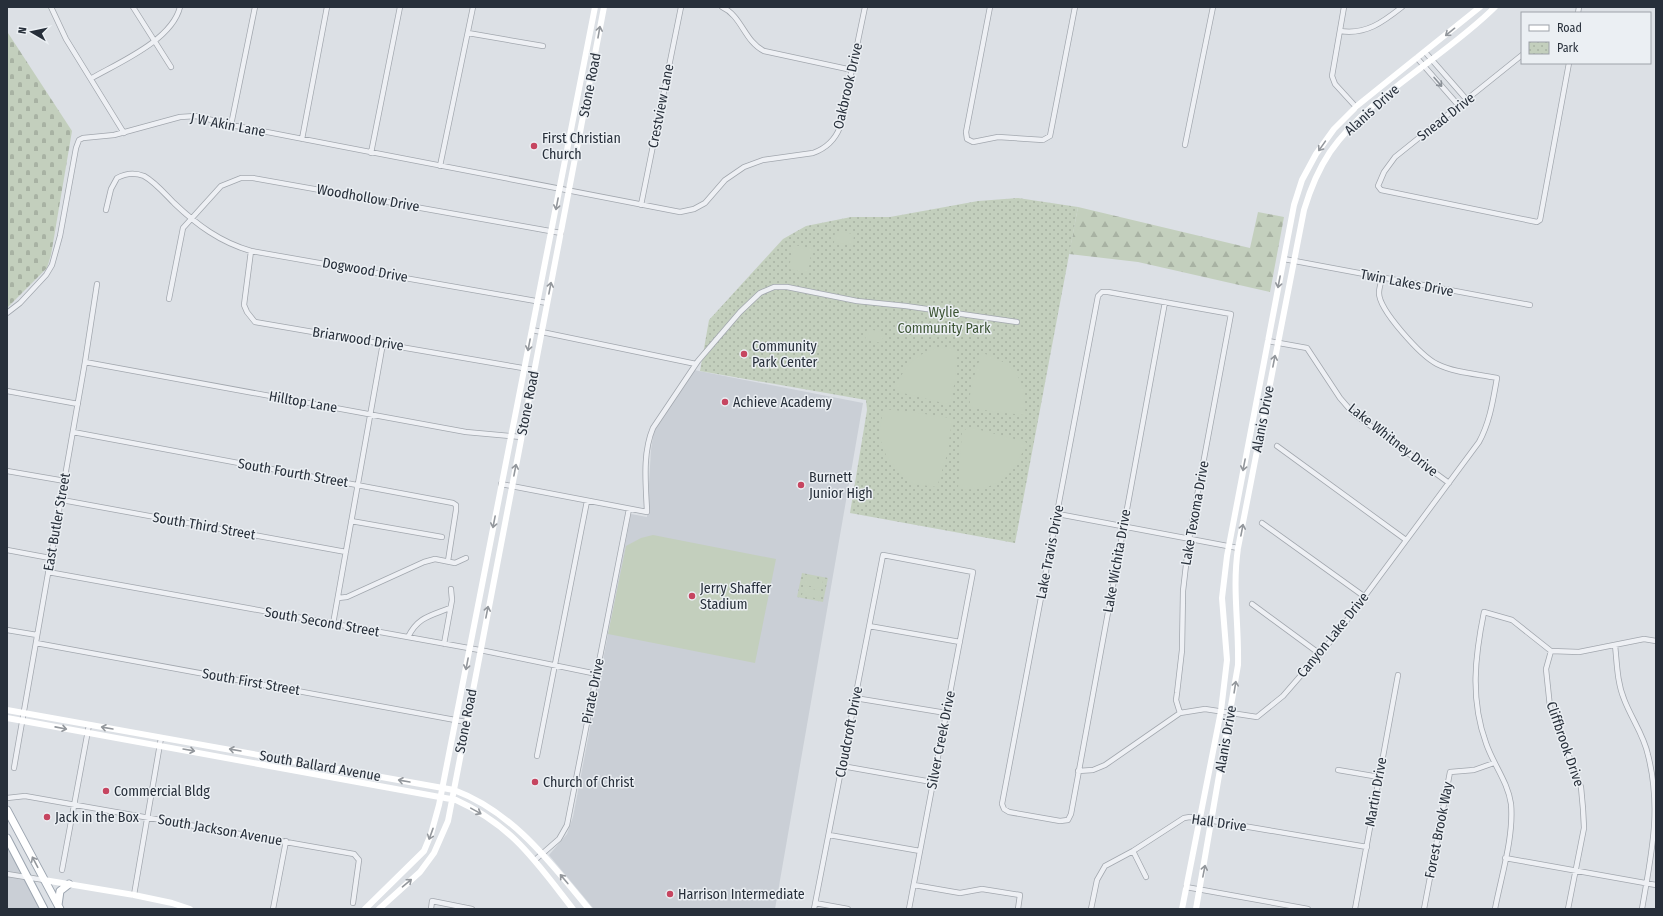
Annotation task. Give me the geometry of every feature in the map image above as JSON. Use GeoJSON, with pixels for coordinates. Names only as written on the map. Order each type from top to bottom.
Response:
{"type":"FeatureCollection","features":[{"type":"Feature","properties":{"kind":"main road","name":"Stone Road"},"geometry":{"type":"LineString","coordinates":[[364,909],[424,851],[431,834],[456,720],[501,484],[596,7]]}},
{"type":"Feature","properties":{"kind":"main road","name":"Stone Road"},"geometry":{"type":"LineString","coordinates":[[379,909],[420,872],[434,853],[445,830],[454,790],[604,7]]}},
{"type":"Feature","properties":{"kind":"main road","name":"Alanis Drive"},"geometry":{"type":"LineString","coordinates":[[1182,909],[1198,818],[1221,711],[1227,652],[1222,586],[1294,205],[1302,180],[1316,154],[1334,129],[1356,107],[1480,7]]}},
{"type":"Feature","properties":{"kind":"main road","name":"Alanis Drive"},"geometry":{"type":"LineString","coordinates":[[1196,909],[1238,665],[1239,641],[1234,588],[1238,548],[1304,210],[1312,186],[1330,153],[1353,124],[1495,7]]}},
{"type":"Feature","properties":{"kind":"main road","name":"South Ballard Avenue"},"geometry":{"type":"LineString","coordinates":[[7,710],[278,758],[441,792],[507,830],[535,860],[573,909]]}},
{"type":"Feature","properties":{"kind":"main road","name":"South Ballard Avenue"},"geometry":{"type":"LineString","coordinates":[[7,718],[277,767],[441,792],[454,790],[493,810],[524,834],[589,909]]}},
{"type":"Feature","properties":{"kind":"main road"},"geometry":{"type":"LineString","coordinates":[[277,767],[278,758]]}},
{"type":"Feature","properties":{"kind":"main road"},"geometry":{"type":"LineString","coordinates":[[7,810],[59,907]]}},
{"type":"Feature","properties":{"kind":"main road"},"geometry":{"type":"LineString","coordinates":[[7,838],[44,909]]}},
{"type":"Feature","properties":{"kind":"main road"},"geometry":{"type":"LineString","coordinates":[[44,880],[134,895],[172,903],[190,909]]}},
{"type":"Feature","properties":{"kind":"main road"},"geometry":{"type":"LineString","coordinates":[[59,907],[60,891],[69,884]]}},
{"type":"Feature","properties":{"kind":"street"},"geometry":{"type":"LineString","coordinates":[[51,7],[66,38],[92,78],[124,133]]}},
{"type":"Feature","properties":{"kind":"street"},"geometry":{"type":"LineString","coordinates":[[133,7],[170,68]]}},
{"type":"Feature","properties":{"kind":"street"},"geometry":{"type":"LineString","coordinates":[[92,78],[154,42],[173,23],[178,16],[180,7]]}},
{"type":"Feature","properties":{"kind":"street"},"geometry":{"type":"LineString","coordinates":[[231,125],[255,7]]}},
{"type":"Feature","properties":{"kind":"street"},"geometry":{"type":"LineString","coordinates":[[302,139],[327,7]]}},
{"type":"Feature","properties":{"kind":"street"},"geometry":{"type":"LineString","coordinates":[[371,153],[400,7]]}},
{"type":"Feature","properties":{"kind":"street"},"geometry":{"type":"LineString","coordinates":[[440,166],[473,7]]}},
{"type":"Feature","properties":{"kind":"street","name":"Crestview Lane"},"geometry":{"type":"LineString","coordinates":[[641,205],[681,7]]}},
{"type":"Feature","properties":{"kind":"street"},"geometry":{"type":"LineString","coordinates":[[722,7],[735,16],[746,36],[755,46],[764,51],[852,70]]}},
{"type":"Feature","properties":{"kind":"street","name":"Oakbrook Drive"},"geometry":{"type":"LineString","coordinates":[[569,190],[680,212],[694,209],[705,203],[725,180],[744,167],[764,160],[806,154],[820,150],[830,144],[839,131],[865,7]]}},
{"type":"Feature","properties":{"kind":"street"},"geometry":{"type":"LineString","coordinates":[[990,7],[966,132],[967,139],[973,142],[998,137],[1048,138],[1051,134],[1075,7]]}},
{"type":"Feature","properties":{"kind":"street"},"geometry":{"type":"LineString","coordinates":[[1185,145],[1213,7]]}},
{"type":"Feature","properties":{"kind":"street"},"geometry":{"type":"LineString","coordinates":[[1344,7],[1332,80],[1356,107]]}},
{"type":"Feature","properties":{"kind":"street"},"geometry":{"type":"LineString","coordinates":[[1340,31],[1359,32],[1372,28],[1383,22],[1402,7]]}},
{"type":"Feature","properties":{"kind":"street"},"geometry":{"type":"LineString","coordinates":[[468,33],[543,46]]}},
{"type":"Feature","properties":{"kind":"street"},"geometry":{"type":"LineString","coordinates":[[1425,52],[1467,100]]}},
{"type":"Feature","properties":{"kind":"street","name":"Snead Drive"},"geometry":{"type":"LineString","coordinates":[[1521,56],[1395,157],[1384,172],[1378,186],[1381,190],[1537,222],[1540,220],[1569,64]]}},
{"type":"Feature","properties":{"kind":"street"},"geometry":{"type":"LineString","coordinates":[[1417,58],[1459,106]]}},
{"type":"Feature","properties":{"kind":"street","name":"J W Akin Lane"},"geometry":{"type":"LineString","coordinates":[[7,313],[20,303],[52,265],[60,236],[76,148],[79,140],[124,133],[180,117],[191,115],[231,125],[371,153],[569,190]]}},
{"type":"Feature","properties":{"kind":"street","name":"Dogwood Drive"},"geometry":{"type":"LineString","coordinates":[[106,210],[111,189],[117,178],[133,173],[148,179],[190,219],[220,240],[251,251],[547,303]]}},
{"type":"Feature","properties":{"kind":"street","name":"Woodhollow Drive"},"geometry":{"type":"LineString","coordinates":[[169,299],[181,232],[190,219],[221,186],[232,180],[254,178],[561,233]]}},
{"type":"Feature","properties":{"kind":"street","name":"Briarwood Drive"},"geometry":{"type":"LineString","coordinates":[[251,251],[244,305],[247,312],[255,322],[534,370]]}},
{"type":"Feature","properties":{"kind":"street","name":"Twin Lakes Drive"},"geometry":{"type":"LineString","coordinates":[[1284,260],[1530,306]]}},
{"type":"Feature","properties":{"kind":"street","name":"Canyon Lake Drive"},"geometry":{"type":"LineString","coordinates":[[1078,771],[1093,770],[1106,765],[1180,713],[1198,709],[1231,712],[1256,717],[1283,696],[1336,636],[1479,442],[1487,429],[1497,378],[1448,369],[1436,364],[1422,354],[1407,339],[1382,303],[1379,294],[1382,278]]}},
{"type":"Feature","properties":{"kind":"street","name":"East Butler Street"},"geometry":{"type":"LineString","coordinates":[[14,768],[50,558],[62,500],[97,284]]}},
{"type":"Feature","properties":{"kind":"street"},"geometry":{"type":"LineString","coordinates":[[501,484],[647,512],[646,460],[649,439],[663,412],[696,364],[740,312],[760,293],[774,287],[787,287],[857,301],[906,306],[1017,322]]}},
{"type":"Feature","properties":{"kind":"street","name":"Lake Travis Drive"},"geometry":{"type":"LineString","coordinates":[[1068,820],[1060,821],[1009,812],[1004,809],[1002,804],[1098,296],[1102,292],[1108,292],[1164,302]]}},
{"type":"Feature","properties":{"kind":"street","name":"Lake Texoma Drive"},"geometry":{"type":"LineString","coordinates":[[1164,302],[1231,314],[1189,540],[1182,591],[1182,650],[1176,700],[1180,713]]}},
{"type":"Feature","properties":{"kind":"street","name":"Lake Wichita Drive"},"geometry":{"type":"LineString","coordinates":[[1068,820],[1071,814],[1164,302]]}},
{"type":"Feature","properties":{"kind":"street"},"geometry":{"type":"LineString","coordinates":[[532,330],[696,364]]}},
{"type":"Feature","properties":{"kind":"street","name":"Lake Whitney Drive"},"geometry":{"type":"LineString","coordinates":[[1268,341],[1307,348],[1340,398],[1353,413],[1449,483]]}},
{"type":"Feature","properties":{"kind":"street"},"geometry":{"type":"LineString","coordinates":[[333,624],[383,343]]}},
{"type":"Feature","properties":{"kind":"street","name":"Hilltop Lane"},"geometry":{"type":"LineString","coordinates":[[85,362],[466,432],[521,437]]}},
{"type":"Feature","properties":{"kind":"street"},"geometry":{"type":"LineString","coordinates":[[7,392],[78,404]]}},
{"type":"Feature","properties":{"kind":"street","name":"South Fourth Street"},"geometry":{"type":"LineString","coordinates":[[73,432],[441,500],[456,505],[448,561]]}},
{"type":"Feature","properties":{"kind":"street"},"geometry":{"type":"LineString","coordinates":[[1277,446],[1406,540]]}},
{"type":"Feature","properties":{"kind":"street"},"geometry":{"type":"LineString","coordinates":[[7,471],[65,481]]}},
{"type":"Feature","properties":{"kind":"street","name":"South Third Street"},"geometry":{"type":"LineString","coordinates":[[62,500],[346,552]]}},
{"type":"Feature","properties":{"kind":"street"},"geometry":{"type":"LineString","coordinates":[[537,756],[587,501]]}},
{"type":"Feature","properties":{"kind":"street","name":"Pirate Drive"},"geometry":{"type":"LineString","coordinates":[[535,860],[559,839],[567,825],[629,509]]}},
{"type":"Feature","properties":{"kind":"street"},"geometry":{"type":"LineString","coordinates":[[1058,514],[1189,540],[1238,548]]}},
{"type":"Feature","properties":{"kind":"street"},"geometry":{"type":"LineString","coordinates":[[351,521],[442,537]]}},
{"type":"Feature","properties":{"kind":"street"},"geometry":{"type":"LineString","coordinates":[[1262,523],[1365,597]]}},
{"type":"Feature","properties":{"kind":"street"},"geometry":{"type":"LineString","coordinates":[[7,550],[50,558]]}},
{"type":"Feature","properties":{"kind":"street","name":"Cloudcroft Drive"},"geometry":{"type":"LineString","coordinates":[[814,909],[883,555],[973,572]]}},
{"type":"Feature","properties":{"kind":"street"},"geometry":{"type":"LineString","coordinates":[[338,598],[347,597],[424,562],[435,559],[455,563],[466,558]]}},
{"type":"Feature","properties":{"kind":"street","name":"South Second Street"},"geometry":{"type":"LineString","coordinates":[[48,572],[470,648],[597,674]]}},
{"type":"Feature","properties":{"kind":"street","name":"Silver Creek Drive"},"geometry":{"type":"LineString","coordinates":[[909,909],[973,572]]}},
{"type":"Feature","properties":{"kind":"street"},"geometry":{"type":"LineString","coordinates":[[444,644],[450,608],[451,589]]}},
{"type":"Feature","properties":{"kind":"street"},"geometry":{"type":"LineString","coordinates":[[1252,604],[1320,654]]}},
{"type":"Feature","properties":{"kind":"street"},"geometry":{"type":"LineString","coordinates":[[408,638],[413,626],[450,608]]}},
{"type":"Feature","properties":{"kind":"street"},"geometry":{"type":"LineString","coordinates":[[1495,909],[1512,819],[1506,786],[1494,763],[1479,724],[1475,679],[1476,658],[1484,612],[1512,620],[1551,651],[1579,652],[1644,639],[1656,641]]}},
{"type":"Feature","properties":{"kind":"street"},"geometry":{"type":"LineString","coordinates":[[869,626],[960,642]]}},
{"type":"Feature","properties":{"kind":"street"},"geometry":{"type":"LineString","coordinates":[[7,630],[37,635]]}},
{"type":"Feature","properties":{"kind":"street","name":"South First Street"},"geometry":{"type":"LineString","coordinates":[[36,643],[466,722]]}},
{"type":"Feature","properties":{"kind":"street"},"geometry":{"type":"LineString","coordinates":[[1615,645],[1618,678],[1624,699],[1648,754],[1654,784],[1656,815],[1654,837],[1642,909]]}},
{"type":"Feature","properties":{"kind":"street","name":"Cliffbrook Drive"},"geometry":{"type":"LineString","coordinates":[[1551,651],[1546,669],[1550,707],[1581,787],[1584,828],[1568,909]]}},
{"type":"Feature","properties":{"kind":"street","name":"Martin Drive"},"geometry":{"type":"LineString","coordinates":[[1354,909],[1367,847],[1398,675]]}},
{"type":"Feature","properties":{"kind":"street"},"geometry":{"type":"LineString","coordinates":[[855,698],[946,713]]}},
{"type":"Feature","properties":{"kind":"street"},"geometry":{"type":"LineString","coordinates":[[62,870],[89,725]]}},
{"type":"Feature","properties":{"kind":"street"},"geometry":{"type":"LineString","coordinates":[[134,895],[161,738]]}},
{"type":"Feature","properties":{"kind":"street","name":"Forest Brook Way"},"geometry":{"type":"LineString","coordinates":[[1424,909],[1450,772],[1474,770],[1494,763]]}},
{"type":"Feature","properties":{"kind":"street"},"geometry":{"type":"LineString","coordinates":[[842,766],[932,782]]}},
{"type":"Feature","properties":{"kind":"street"},"geometry":{"type":"LineString","coordinates":[[1338,770],[1379,777]]}},
{"type":"Feature","properties":{"kind":"street","name":"South Jackson Avenue"},"geometry":{"type":"LineString","coordinates":[[7,798],[25,796],[354,854],[359,860],[353,903]]}},
{"type":"Feature","properties":{"kind":"street","name":"Hall Drive"},"geometry":{"type":"LineString","coordinates":[[1091,909],[1097,880],[1105,866],[1133,851],[1184,818],[1198,818],[1367,847]]}},
{"type":"Feature","properties":{"kind":"street"},"geometry":{"type":"LineString","coordinates":[[829,835],[920,851]]}},
{"type":"Feature","properties":{"kind":"street"},"geometry":{"type":"LineString","coordinates":[[272,909],[286,841]]}},
{"type":"Feature","properties":{"kind":"street"},"geometry":{"type":"LineString","coordinates":[[1133,851],[1146,878]]}},
{"type":"Feature","properties":{"kind":"street"},"geometry":{"type":"LineString","coordinates":[[1505,858],[1656,884]]}},
{"type":"Feature","properties":{"kind":"street"},"geometry":{"type":"LineString","coordinates":[[7,874],[44,880]]}},
{"type":"Feature","properties":{"kind":"street"},"geometry":{"type":"LineString","coordinates":[[914,885],[960,893],[982,888],[1020,895],[1018,909]]}},
{"type":"Feature","properties":{"kind":"street"},"geometry":{"type":"LineString","coordinates":[[1186,887],[1308,909]]}},
{"type":"Feature","properties":{"kind":"street"},"geometry":{"type":"LineString","coordinates":[[431,909],[432,901],[472,909]]}},
{"type":"Feature","properties":{"kind":"street"},"geometry":{"type":"LineString","coordinates":[[815,903],[848,909]]}},
{"type":"Feature","properties":{"kind":"shaded area"},"geometry":{"type":"Polygon","coordinates":[[[694,370],[863,403],[775,909],[594,909],[549,855],[567,834],[573,817],[631,514],[647,517],[651,450],[654,430],[694,370]]]}},
{"type":"Feature","properties":{"kind":"shaded area"},"geometry":{"type":"Polygon","coordinates":[[[7,845],[41,909],[7,909],[7,845]]]}},
{"type":"Feature","properties":{"kind":"green space"},"geometry":{"type":"Polygon","coordinates":[[[8,33],[72,131],[51,255],[47,268],[8,307],[8,33]]]}},
{"type":"Feature","properties":{"kind":"green space","name":"Wylie Community Park"},"geometry":{"type":"Polygon","coordinates":[[[1018,198],[1078,207],[1015,543],[850,513],[867,410],[866,400],[700,371],[709,320],[783,239],[806,226],[851,217],[890,217],[978,201],[1018,198]]]}},
{"type":"Feature","properties":{"kind":"green space"},"geometry":{"type":"Polygon","coordinates":[[[1078,207],[1250,248],[1258,212],[1284,217],[1270,292],[1138,262],[1069,254],[1078,207]]]}},
{"type":"Feature","properties":{"kind":"green space"},"geometry":{"type":"Polygon","coordinates":[[[835,231],[854,234],[853,245],[834,243],[835,231]]]}},
{"type":"Feature","properties":{"kind":"green space"},"geometry":{"type":"Polygon","coordinates":[[[793,245],[812,248],[808,273],[789,269],[793,245]]]}},
{"type":"Feature","properties":{"kind":"green space"},"geometry":{"type":"Polygon","coordinates":[[[867,329],[884,332],[882,343],[865,340],[867,329]]]}},
{"type":"Feature","properties":{"kind":"green space"},"geometry":{"type":"Polygon","coordinates":[[[940,347],[957,348],[955,380],[951,401],[947,404],[895,391],[902,374],[911,362],[923,354],[940,347]]]}},
{"type":"Feature","properties":{"kind":"green space"},"geometry":{"type":"Polygon","coordinates":[[[982,353],[1003,362],[1017,375],[1024,392],[1025,415],[994,412],[971,407],[971,388],[982,353]]]}},
{"type":"Feature","properties":{"kind":"green space"},"geometry":{"type":"Polygon","coordinates":[[[883,409],[950,418],[952,422],[946,458],[937,487],[914,484],[898,471],[886,455],[879,436],[883,409]]]}},
{"type":"Feature","properties":{"kind":"green space"},"geometry":{"type":"Polygon","coordinates":[[[969,427],[1026,442],[1016,465],[1002,480],[983,488],[958,489],[962,432],[969,427]]]}},
{"type":"Feature","properties":{"kind":"green space","name":"Jerry Shaffer Stadium"},"geometry":{"type":"Polygon","coordinates":[[[653,535],[776,559],[755,663],[608,634],[626,546],[641,538],[653,535]]]}},
{"type":"Feature","properties":{"kind":"green space"},"geometry":{"type":"Polygon","coordinates":[[[802,573],[828,578],[823,602],[797,597],[802,573]]]}},
{"type":"Feature","properties":{"kind":"green space"},"geometry":{"type":"Polygon","coordinates":[[[806,576],[823,580],[822,588],[804,585],[806,576]]]}},
{"type":"Feature","properties":{"kind":"green space"},"geometry":{"type":"Polygon","coordinates":[[[804,587],[821,591],[819,599],[802,595],[804,587]]]}},
{"type":"Feature","properties":{"kind":"place","name":"First Christian Church"},"geometry":{"type":"Point","coordinates":[534,146]}},
{"type":"Feature","properties":{"kind":"place","name":"Community Park Center"},"geometry":{"type":"Point","coordinates":[744,354]}},
{"type":"Feature","properties":{"kind":"place","name":"Achieve Academy"},"geometry":{"type":"Point","coordinates":[725,402]}},
{"type":"Feature","properties":{"kind":"place","name":"Burnett Junior High"},"geometry":{"type":"Point","coordinates":[801,485]}},
{"type":"Feature","properties":{"kind":"place","name":"Jerry Shaffer Stadium"},"geometry":{"type":"Point","coordinates":[692,596]}},
{"type":"Feature","properties":{"kind":"place","name":"Church of Christ"},"geometry":{"type":"Point","coordinates":[535,782]}},
{"type":"Feature","properties":{"kind":"place","name":"Commercial Bldg"},"geometry":{"type":"Point","coordinates":[106,791]}},
{"type":"Feature","properties":{"kind":"place","name":"Jack in the Box"},"geometry":{"type":"Point","coordinates":[47,817]}},
{"type":"Feature","properties":{"kind":"place","name":"Harrison Intermediate"},"geometry":{"type":"Point","coordinates":[670,894]}}]}
